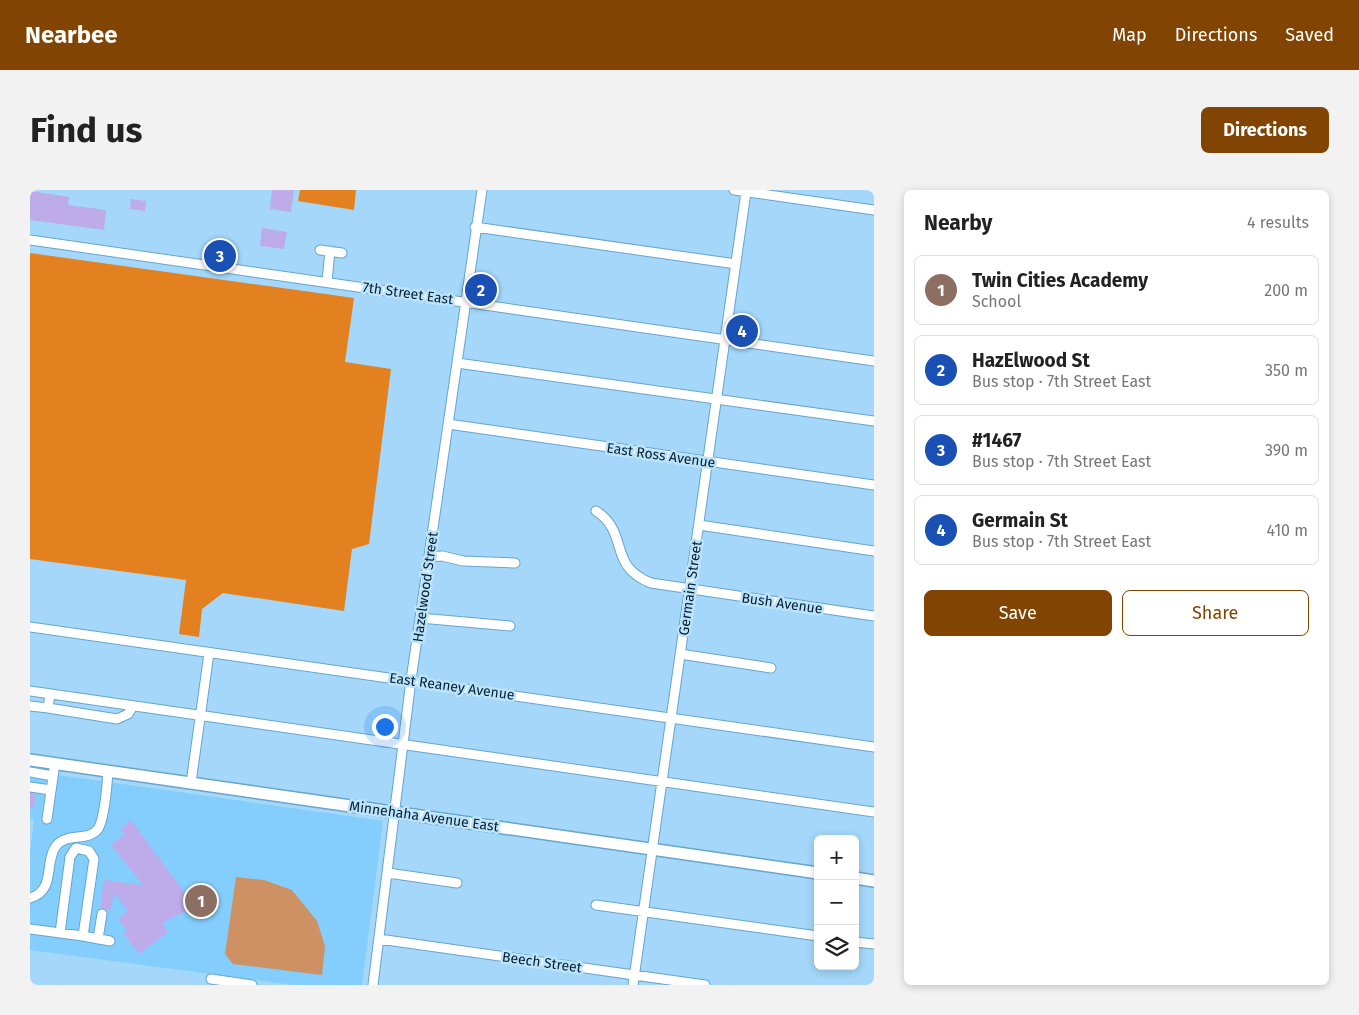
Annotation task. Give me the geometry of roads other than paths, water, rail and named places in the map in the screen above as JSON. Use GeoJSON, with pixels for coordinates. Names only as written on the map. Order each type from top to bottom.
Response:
{"type":"FeatureCollection","features":[{"type":"Feature","properties":{"kind":"main road","name":"Minnehaha Avenue East"},"geometry":{"type":"LineString","coordinates":[[30,760],[814,872]]}},
{"type":"Feature","properties":{"kind":"main road"},"geometry":{"type":"LineString","coordinates":[[859,879],[874,881]]}},
{"type":"Feature","properties":{"kind":"street","name":"Hazelwood Street"},"geometry":{"type":"LineString","coordinates":[[373,985],[405,744],[411,680],[475,227],[482,190]]}},
{"type":"Feature","properties":{"kind":"street"},"geometry":{"type":"LineString","coordinates":[[734,190],[874,210]]}},
{"type":"Feature","properties":{"kind":"street","name":"Germain Street"},"geometry":{"type":"LineString","coordinates":[[632,985],[746,192]]}},
{"type":"Feature","properties":{"kind":"street"},"geometry":{"type":"LineString","coordinates":[[475,227],[736,264]]}},
{"type":"Feature","properties":{"kind":"street","name":"7th Street East"},"geometry":{"type":"LineString","coordinates":[[30,240],[874,360]]}},
{"type":"Feature","properties":{"kind":"street"},"geometry":{"type":"LineString","coordinates":[[320,250],[342,253]]}},
{"type":"Feature","properties":{"kind":"street"},"geometry":{"type":"LineString","coordinates":[[326,281],[330,251]]}},
{"type":"Feature","properties":{"kind":"street"},"geometry":{"type":"LineString","coordinates":[[457,362],[874,421]]}},
{"type":"Feature","properties":{"kind":"street","name":"East Ross Avenue"},"geometry":{"type":"LineString","coordinates":[[448,424],[874,485]]}},
{"type":"Feature","properties":{"kind":"street","name":"Bush Avenue"},"geometry":{"type":"LineString","coordinates":[[596,511],[612,527],[624,563],[634,576],[651,583],[874,616]]}},
{"type":"Feature","properties":{"kind":"street"},"geometry":{"type":"LineString","coordinates":[[699,525],[874,551]]}},
{"type":"Feature","properties":{"kind":"street"},"geometry":{"type":"LineString","coordinates":[[429,557],[442,556],[463,561],[515,563]]}},
{"type":"Feature","properties":{"kind":"street"},"geometry":{"type":"LineString","coordinates":[[420,618],[510,626]]}},
{"type":"Feature","properties":{"kind":"street","name":"East Reaney Avenue"},"geometry":{"type":"LineString","coordinates":[[30,627],[874,747]]}},
{"type":"Feature","properties":{"kind":"street"},"geometry":{"type":"LineString","coordinates":[[191,784],[209,653]]}},
{"type":"Feature","properties":{"kind":"street"},"geometry":{"type":"LineString","coordinates":[[680,654],[771,668]]}},
{"type":"Feature","properties":{"kind":"street"},"geometry":{"type":"LineString","coordinates":[[30,691],[874,812]]}},
{"type":"Feature","properties":{"kind":"street"},"geometry":{"type":"LineString","coordinates":[[48,708],[50,694]]}},
{"type":"Feature","properties":{"kind":"street"},"geometry":{"type":"LineString","coordinates":[[30,706],[116,719],[128,714],[133,706]]}},
{"type":"Feature","properties":{"kind":"street"},"geometry":{"type":"LineString","coordinates":[[46,819],[55,763]]}},
{"type":"Feature","properties":{"kind":"street"},"geometry":{"type":"LineString","coordinates":[[30,772],[53,776]]}},
{"type":"Feature","properties":{"kind":"street"},"geometry":{"type":"LineString","coordinates":[[30,898],[43,889],[48,880],[54,849],[58,844],[65,838],[90,834],[97,829],[101,821],[108,772]]}},
{"type":"Feature","properties":{"kind":"street"},"geometry":{"type":"LineString","coordinates":[[30,787],[51,790]]}},
{"type":"Feature","properties":{"kind":"street"},"geometry":{"type":"LineString","coordinates":[[60,933],[70,857],[76,848],[83,848],[89,850],[94,859],[83,936]]}},
{"type":"Feature","properties":{"kind":"street"},"geometry":{"type":"LineString","coordinates":[[388,873],[457,883]]}},
{"type":"Feature","properties":{"kind":"street"},"geometry":{"type":"LineString","coordinates":[[596,905],[814,935]]}},
{"type":"Feature","properties":{"kind":"street"},"geometry":{"type":"LineString","coordinates":[[98,939],[102,914]]}},
{"type":"Feature","properties":{"kind":"street"},"geometry":{"type":"LineString","coordinates":[[30,929],[110,941]]}},
{"type":"Feature","properties":{"kind":"street","name":"Beech Street"},"geometry":{"type":"LineString","coordinates":[[379,939],[705,985]]}},
{"type":"Feature","properties":{"kind":"street"},"geometry":{"type":"LineString","coordinates":[[859,942],[874,944]]}},
{"type":"Feature","properties":{"kind":"street"},"geometry":{"type":"LineString","coordinates":[[211,979],[252,985]]}},
{"type":"Feature","properties":{"kind":"place","name":"#1467"},"geometry":{"type":"Point","coordinates":[220,256]}},
{"type":"Feature","properties":{"kind":"place","name":"HazElwood St"},"geometry":{"type":"Point","coordinates":[481,290]}},
{"type":"Feature","properties":{"kind":"place","name":"Germain St"},"geometry":{"type":"Point","coordinates":[742,331]}},
{"type":"Feature","properties":{"kind":"place","name":"Twin Cities Academy"},"geometry":{"type":"Point","coordinates":[201,901]}}]}
